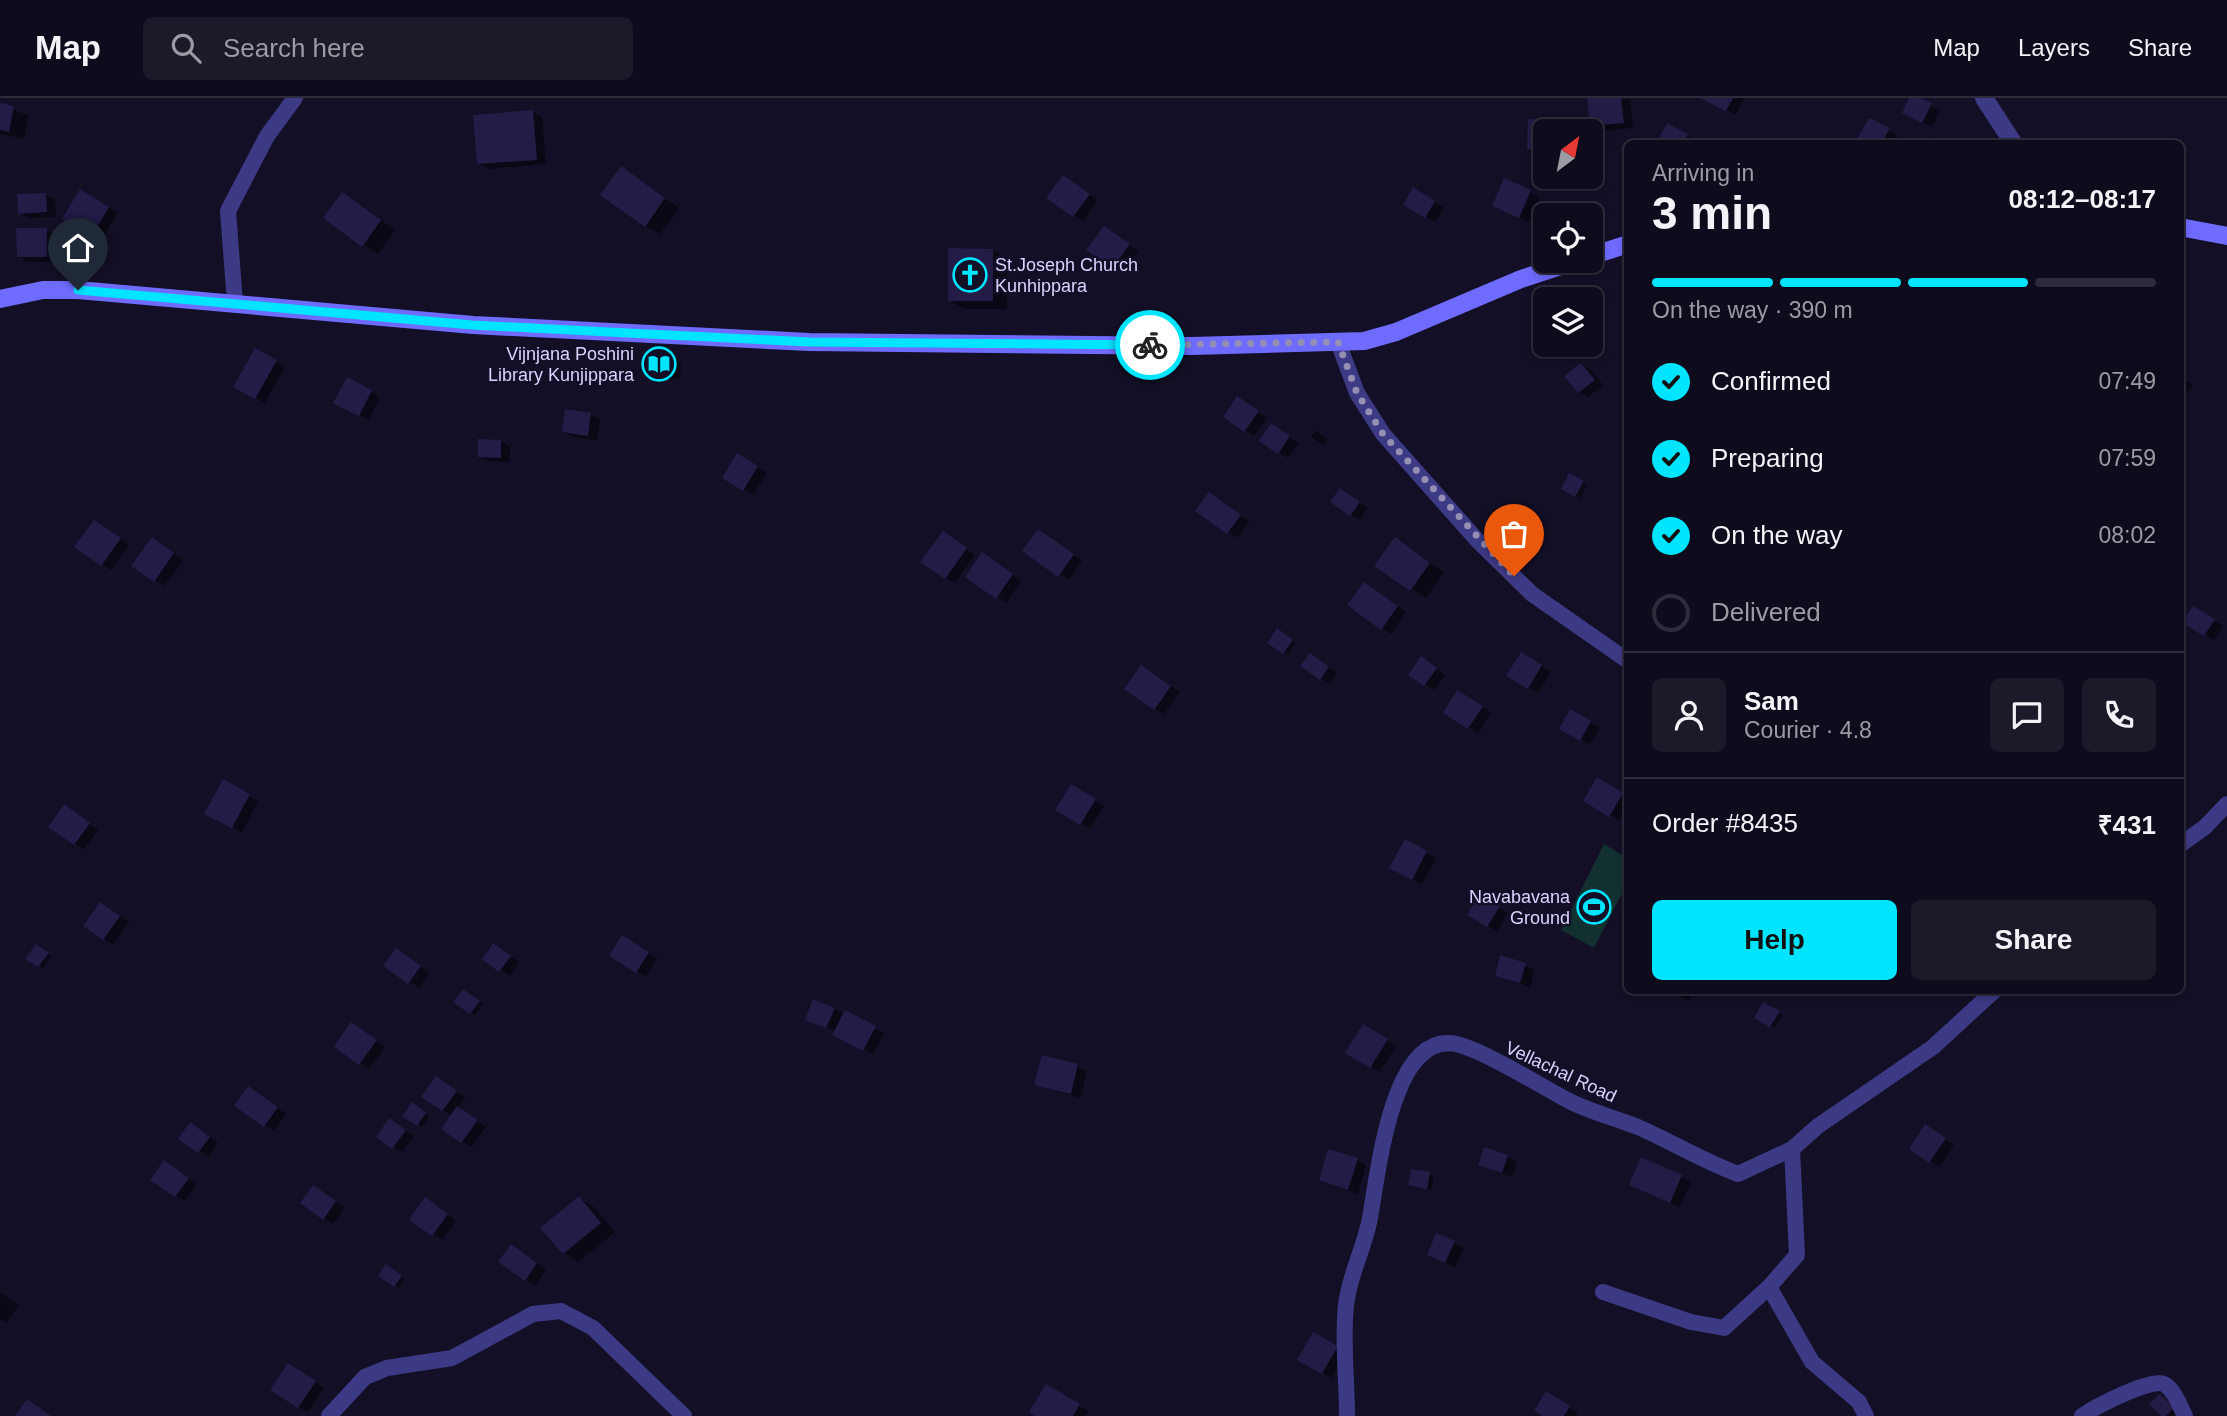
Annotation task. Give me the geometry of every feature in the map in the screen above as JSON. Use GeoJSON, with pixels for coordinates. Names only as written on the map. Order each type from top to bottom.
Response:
{"type":"FeatureCollection","features":[{"type":"Feature","properties":{"kind":"main road"},"geometry":{"type":"LineString","coordinates":[[2184,228],[2227,236]]}},
{"type":"Feature","properties":{"kind":"main road"},"geometry":{"type":"LineString","coordinates":[[1603,252],[1624,245]]}},
{"type":"Feature","properties":{"kind":"main road"},"geometry":{"type":"LineString","coordinates":[[0,299],[43,290],[235,303],[472,325],[810,342],[1192,346],[1364,341],[1396,332],[1539,273]]}},
{"type":"Feature","properties":{"kind":"street"},"geometry":{"type":"LineString","coordinates":[[235,303],[228,211],[267,136],[295,98]]}},
{"type":"Feature","properties":{"kind":"street"},"geometry":{"type":"LineString","coordinates":[[1984,98],[2011,140]]}},
{"type":"Feature","properties":{"kind":"street"},"geometry":{"type":"LineString","coordinates":[[1338,342],[1357,393],[1383,434],[1477,540],[1532,594],[1624,658]]}},
{"type":"Feature","properties":{"kind":"street"},"geometry":{"type":"LineString","coordinates":[[2184,842],[2205,827],[2227,804]]}},
{"type":"Feature","properties":{"kind":"street","name":"Vellachal Road"},"geometry":{"type":"LineString","coordinates":[[1347,1416],[1346,1304],[1368,1226],[1381,1155],[1395,1100],[1407,1069],[1418,1055],[1436,1044],[1460,1045],[1580,1106],[1639,1128],[1704,1162],[1738,1174],[1792,1149],[1818,1126],[1933,1047],[1991,994]]}},
{"type":"Feature","properties":{"kind":"street"},"geometry":{"type":"LineString","coordinates":[[1603,1292],[1691,1322],[1724,1328],[1769,1287],[1797,1255],[1792,1149]]}},
{"type":"Feature","properties":{"kind":"street"},"geometry":{"type":"LineString","coordinates":[[1769,1287],[1812,1362],[1859,1402],[1866,1416]]}},
{"type":"Feature","properties":{"kind":"street"},"geometry":{"type":"LineString","coordinates":[[329,1416],[365,1377],[387,1368],[452,1358],[533,1314],[561,1311],[593,1328],[684,1416]]}},
{"type":"Feature","properties":{"kind":"street"},"geometry":{"type":"LineString","coordinates":[[2082,1416],[2151,1381],[2171,1389],[2185,1416]]}},
{"type":"Feature","properties":{"kind":"green space","name":"Navabavana Ground"},"geometry":{"type":"Polygon","coordinates":[[[1604,844],[1624,856],[1624,890],[1594,948],[1561,930],[1604,844]]]}},
{"type":"Feature","properties":{"kind":"building"},"geometry":{"type":"Polygon","coordinates":[[[1587,98],[1621,98],[1624,123],[1603,125],[1603,119],[1589,119],[1587,98]]]}},
{"type":"Feature","properties":{"kind":"building"},"geometry":{"type":"Polygon","coordinates":[[[1700,98],[1733,98],[1726,111],[1700,98]]]}},
{"type":"Feature","properties":{"kind":"building"},"geometry":{"type":"Polygon","coordinates":[[[1909,98],[1921,98],[1932,103],[1922,123],[1902,113],[1909,98]]]}},
{"type":"Feature","properties":{"kind":"building"},"geometry":{"type":"Polygon","coordinates":[[[0,103],[14,106],[9,132],[0,130],[0,103]]]}},
{"type":"Feature","properties":{"kind":"building"},"geometry":{"type":"Polygon","coordinates":[[[533,110],[537,160],[477,164],[473,115],[533,110]]]}},
{"type":"Feature","properties":{"kind":"building"},"geometry":{"type":"Polygon","coordinates":[[[1869,118],[1890,128],[1883,140],[1856,140],[1869,118]]]}},
{"type":"Feature","properties":{"kind":"building"},"geometry":{"type":"Polygon","coordinates":[[[1528,119],[1533,119],[1533,149],[1527,149],[1528,119]]]}},
{"type":"Feature","properties":{"kind":"building"},"geometry":{"type":"Polygon","coordinates":[[[1667,123],[1688,134],[1685,140],[1658,140],[1667,123]]]}},
{"type":"Feature","properties":{"kind":"building"},"geometry":{"type":"Polygon","coordinates":[[[621,166],[665,198],[645,227],[600,195],[621,166]]]}},
{"type":"Feature","properties":{"kind":"building"},"geometry":{"type":"Polygon","coordinates":[[[1063,175],[1090,194],[1073,217],[1046,198],[1063,175]]]}},
{"type":"Feature","properties":{"kind":"building"},"geometry":{"type":"Polygon","coordinates":[[[1504,178],[1531,190],[1519,218],[1492,206],[1504,178]]]}},
{"type":"Feature","properties":{"kind":"building"},"geometry":{"type":"Polygon","coordinates":[[[1413,187],[1435,201],[1425,218],[1403,205],[1413,187]]]}},
{"type":"Feature","properties":{"kind":"building"},"geometry":{"type":"Polygon","coordinates":[[[80,189],[109,207],[91,237],[62,219],[80,189]]]}},
{"type":"Feature","properties":{"kind":"building"},"geometry":{"type":"Polygon","coordinates":[[[342,192],[381,220],[362,247],[323,218],[342,192]]]}},
{"type":"Feature","properties":{"kind":"building"},"geometry":{"type":"Polygon","coordinates":[[[46,193],[47,212],[18,214],[17,194],[46,193]]]}},
{"type":"Feature","properties":{"kind":"building"},"geometry":{"type":"Polygon","coordinates":[[[1104,226],[1130,244],[1112,269],[1086,250],[1104,226]]]}},
{"type":"Feature","properties":{"kind":"building"},"geometry":{"type":"Polygon","coordinates":[[[16,228],[47,228],[47,257],[17,257],[16,228]]]}},
{"type":"Feature","properties":{"kind":"building","name":"St.Joseph Church Kunhippara"},"geometry":{"type":"Polygon","coordinates":[[[948,248],[993,249],[993,301],[948,301],[948,248]]]}},
{"type":"Feature","properties":{"kind":"building"},"geometry":{"type":"Polygon","coordinates":[[[255,348],[277,360],[255,399],[233,387],[255,348]]]}},
{"type":"Feature","properties":{"kind":"building","name":"Vijnjana Poshini Library Kunjippara"},"geometry":{"type":"Polygon","coordinates":[[[647,354],[672,356],[671,374],[646,373],[647,354]]]}},
{"type":"Feature","properties":{"kind":"building"},"geometry":{"type":"Polygon","coordinates":[[[1581,363],[1595,380],[1578,393],[1564,376],[1581,363]]]}},
{"type":"Feature","properties":{"kind":"building"},"geometry":{"type":"Polygon","coordinates":[[[347,377],[372,390],[359,416],[333,403],[347,377]]]}},
{"type":"Feature","properties":{"kind":"building"},"geometry":{"type":"Polygon","coordinates":[[[1237,396],[1259,411],[1244,432],[1223,417],[1237,396]]]}},
{"type":"Feature","properties":{"kind":"building"},"geometry":{"type":"Polygon","coordinates":[[[565,409],[591,413],[588,436],[562,432],[565,409]]]}},
{"type":"Feature","properties":{"kind":"building"},"geometry":{"type":"Polygon","coordinates":[[[1271,423],[1290,436],[1278,454],[1259,441],[1271,423]]]}},
{"type":"Feature","properties":{"kind":"building"},"geometry":{"type":"Polygon","coordinates":[[[478,439],[501,440],[501,458],[478,457],[478,439]]]}},
{"type":"Feature","properties":{"kind":"building"},"geometry":{"type":"Polygon","coordinates":[[[737,453],[758,466],[743,491],[722,478],[737,453]]]}},
{"type":"Feature","properties":{"kind":"building"},"geometry":{"type":"Polygon","coordinates":[[[1569,473],[1584,481],[1575,497],[1561,489],[1569,473]]]}},
{"type":"Feature","properties":{"kind":"building"},"geometry":{"type":"Polygon","coordinates":[[[1340,488],[1360,502],[1350,516],[1330,502],[1340,488]]]}},
{"type":"Feature","properties":{"kind":"building"},"geometry":{"type":"Polygon","coordinates":[[[1209,492],[1241,515],[1227,534],[1195,511],[1209,492]]]}},
{"type":"Feature","properties":{"kind":"building"},"geometry":{"type":"Polygon","coordinates":[[[94,520],[121,538],[101,566],[74,547],[94,520]]]}},
{"type":"Feature","properties":{"kind":"building"},"geometry":{"type":"Polygon","coordinates":[[[1038,529],[1074,554],[1058,577],[1022,551],[1038,529]]]}},
{"type":"Feature","properties":{"kind":"building"},"geometry":{"type":"Polygon","coordinates":[[[943,531],[967,548],[945,579],[920,562],[943,531]]]}},
{"type":"Feature","properties":{"kind":"building"},"geometry":{"type":"Polygon","coordinates":[[[152,537],[174,553],[154,582],[131,566],[152,537]]]}},
{"type":"Feature","properties":{"kind":"building"},"geometry":{"type":"Polygon","coordinates":[[[1395,537],[1430,563],[1410,591],[1374,566],[1395,537]]]}},
{"type":"Feature","properties":{"kind":"building"},"geometry":{"type":"Polygon","coordinates":[[[982,552],[1013,574],[996,599],[965,577],[982,552]]]}},
{"type":"Feature","properties":{"kind":"building"},"geometry":{"type":"Polygon","coordinates":[[[1364,582],[1398,606],[1381,630],[1347,605],[1364,582]]]}},
{"type":"Feature","properties":{"kind":"building"},"geometry":{"type":"Polygon","coordinates":[[[2193,606],[2215,619],[2204,636],[2184,624],[2193,606]]]}},
{"type":"Feature","properties":{"kind":"building"},"geometry":{"type":"Polygon","coordinates":[[[1277,628],[1293,640],[1283,654],[1267,643],[1277,628]]]}},
{"type":"Feature","properties":{"kind":"building"},"geometry":{"type":"Polygon","coordinates":[[[1521,652],[1542,665],[1528,689],[1506,676],[1521,652]]]}},
{"type":"Feature","properties":{"kind":"building"},"geometry":{"type":"Polygon","coordinates":[[[1310,653],[1329,667],[1320,680],[1300,666],[1310,653]]]}},
{"type":"Feature","properties":{"kind":"building"},"geometry":{"type":"Polygon","coordinates":[[[1421,656],[1437,668],[1424,686],[1408,675],[1421,656]]]}},
{"type":"Feature","properties":{"kind":"building"},"geometry":{"type":"Polygon","coordinates":[[[1141,665],[1171,686],[1154,710],[1124,689],[1141,665]]]}},
{"type":"Feature","properties":{"kind":"building"},"geometry":{"type":"Polygon","coordinates":[[[1457,690],[1483,706],[1468,729],[1443,713],[1457,690]]]}},
{"type":"Feature","properties":{"kind":"building"},"geometry":{"type":"Polygon","coordinates":[[[1570,709],[1591,721],[1580,741],[1559,729],[1570,709]]]}},
{"type":"Feature","properties":{"kind":"building"},"geometry":{"type":"Polygon","coordinates":[[[1597,777],[1623,793],[1609,817],[1583,801],[1597,777]]]}},
{"type":"Feature","properties":{"kind":"building"},"geometry":{"type":"Polygon","coordinates":[[[223,779],[250,794],[232,828],[204,814],[223,779]]]}},
{"type":"Feature","properties":{"kind":"building"},"geometry":{"type":"Polygon","coordinates":[[[1071,784],[1096,799],[1080,825],[1055,810],[1071,784]]]}},
{"type":"Feature","properties":{"kind":"building"},"geometry":{"type":"Polygon","coordinates":[[[64,804],[90,823],[74,845],[48,827],[64,804]]]}},
{"type":"Feature","properties":{"kind":"building"},"geometry":{"type":"Polygon","coordinates":[[[1405,839],[1427,851],[1412,880],[1389,868],[1405,839]]]}},
{"type":"Feature","properties":{"kind":"building"},"geometry":{"type":"Polygon","coordinates":[[[1480,894],[1500,906],[1487,927],[1467,915],[1480,894]]]}},
{"type":"Feature","properties":{"kind":"building"},"geometry":{"type":"Polygon","coordinates":[[[100,902],[120,916],[103,940],[83,926],[100,902]]]}},
{"type":"Feature","properties":{"kind":"building"},"geometry":{"type":"Polygon","coordinates":[[[622,935],[649,952],[636,973],[609,956],[622,935]]]}},
{"type":"Feature","properties":{"kind":"building"},"geometry":{"type":"Polygon","coordinates":[[[493,943],[511,956],[499,972],[482,959],[493,943]]]}},
{"type":"Feature","properties":{"kind":"building"},"geometry":{"type":"Polygon","coordinates":[[[36,944],[49,953],[38,967],[25,959],[36,944]]]}},
{"type":"Feature","properties":{"kind":"building"},"geometry":{"type":"Polygon","coordinates":[[[396,948],[421,966],[408,984],[383,966],[396,948]]]}},
{"type":"Feature","properties":{"kind":"building"},"geometry":{"type":"Polygon","coordinates":[[[1500,955],[1526,963],[1520,983],[1495,976],[1500,955]]]}},
{"type":"Feature","properties":{"kind":"building"},"geometry":{"type":"Polygon","coordinates":[[[463,989],[480,1001],[470,1014],[453,1002],[463,989]]]}},
{"type":"Feature","properties":{"kind":"building"},"geometry":{"type":"Polygon","coordinates":[[[813,999],[835,1008],[826,1028],[805,1020],[813,999]]]}},
{"type":"Feature","properties":{"kind":"building"},"geometry":{"type":"Polygon","coordinates":[[[1763,1002],[1780,1011],[1770,1027],[1754,1018],[1763,1002]]]}},
{"type":"Feature","properties":{"kind":"building"},"geometry":{"type":"Polygon","coordinates":[[[845,1010],[876,1026],[863,1051],[832,1035],[845,1010]]]}},
{"type":"Feature","properties":{"kind":"building"},"geometry":{"type":"Polygon","coordinates":[[[351,1022],[377,1040],[359,1065],[334,1047],[351,1022]]]}},
{"type":"Feature","properties":{"kind":"building"},"geometry":{"type":"Polygon","coordinates":[[[1363,1024],[1388,1039],[1370,1068],[1345,1053],[1363,1024]]]}},
{"type":"Feature","properties":{"kind":"building"},"geometry":{"type":"Polygon","coordinates":[[[1042,1055],[1078,1064],[1071,1094],[1034,1085],[1042,1055]]]}},
{"type":"Feature","properties":{"kind":"building"},"geometry":{"type":"Polygon","coordinates":[[[436,1076],[457,1091],[442,1111],[421,1097],[436,1076]]]}},
{"type":"Feature","properties":{"kind":"building"},"geometry":{"type":"Polygon","coordinates":[[[248,1086],[278,1107],[264,1127],[234,1106],[248,1086]]]}},
{"type":"Feature","properties":{"kind":"building"},"geometry":{"type":"Polygon","coordinates":[[[412,1102],[426,1113],[417,1126],[402,1116],[412,1102]]]}},
{"type":"Feature","properties":{"kind":"building"},"geometry":{"type":"Polygon","coordinates":[[[457,1106],[478,1120],[461,1143],[441,1129],[457,1106]]]}},
{"type":"Feature","properties":{"kind":"building"},"geometry":{"type":"Polygon","coordinates":[[[389,1118],[406,1130],[392,1149],[376,1137],[389,1118]]]}},
{"type":"Feature","properties":{"kind":"building"},"geometry":{"type":"Polygon","coordinates":[[[190,1122],[210,1137],[198,1153],[178,1139],[190,1122]]]}},
{"type":"Feature","properties":{"kind":"building"},"geometry":{"type":"Polygon","coordinates":[[[1925,1124],[1946,1138],[1929,1163],[1909,1149],[1925,1124]]]}},
{"type":"Feature","properties":{"kind":"building"},"geometry":{"type":"Polygon","coordinates":[[[1484,1147],[1508,1155],[1502,1173],[1478,1165],[1484,1147]]]}},
{"type":"Feature","properties":{"kind":"building"},"geometry":{"type":"Polygon","coordinates":[[[1328,1149],[1358,1158],[1348,1190],[1319,1180],[1328,1149]]]}},
{"type":"Feature","properties":{"kind":"building"},"geometry":{"type":"Polygon","coordinates":[[[1641,1157],[1682,1175],[1670,1203],[1629,1185],[1641,1157]]]}},
{"type":"Feature","properties":{"kind":"building"},"geometry":{"type":"Polygon","coordinates":[[[164,1160],[189,1178],[175,1197],[150,1180],[164,1160]]]}},
{"type":"Feature","properties":{"kind":"building"},"geometry":{"type":"Polygon","coordinates":[[[1411,1169],[1430,1172],[1427,1189],[1408,1185],[1411,1169]]]}},
{"type":"Feature","properties":{"kind":"building"},"geometry":{"type":"Polygon","coordinates":[[[313,1185],[336,1201],[323,1220],[300,1203],[313,1185]]]}},
{"type":"Feature","properties":{"kind":"building"},"geometry":{"type":"Polygon","coordinates":[[[579,1196],[601,1223],[563,1254],[540,1228],[579,1196]]]}},
{"type":"Feature","properties":{"kind":"building"},"geometry":{"type":"Polygon","coordinates":[[[425,1197],[448,1214],[432,1236],[409,1220],[425,1197]]]}},
{"type":"Feature","properties":{"kind":"building"},"geometry":{"type":"Polygon","coordinates":[[[1436,1233],[1455,1241],[1445,1263],[1427,1255],[1436,1233]]]}},
{"type":"Feature","properties":{"kind":"building"},"geometry":{"type":"Polygon","coordinates":[[[511,1244],[537,1263],[525,1281],[498,1262],[511,1244]]]}},
{"type":"Feature","properties":{"kind":"building"},"geometry":{"type":"Polygon","coordinates":[[[386,1264],[402,1276],[394,1287],[378,1276],[386,1264]]]}},
{"type":"Feature","properties":{"kind":"building"},"geometry":{"type":"Polygon","coordinates":[[[1313,1332],[1338,1346],[1322,1374],[1297,1360],[1313,1332]]]}},
{"type":"Feature","properties":{"kind":"building"},"geometry":{"type":"Polygon","coordinates":[[[288,1363],[316,1381],[298,1408],[270,1390],[288,1363]]]}},
{"type":"Feature","properties":{"kind":"building"},"geometry":{"type":"Polygon","coordinates":[[[1046,1384],[1080,1404],[1073,1416],[1035,1416],[1029,1412],[1046,1384]]]}},
{"type":"Feature","properties":{"kind":"building"},"geometry":{"type":"Polygon","coordinates":[[[1546,1391],[1570,1406],[1564,1416],[1543,1416],[1534,1411],[1546,1391]]]}},
{"type":"Feature","properties":{"kind":"building"},"geometry":{"type":"Polygon","coordinates":[[[2160,1394],[2174,1408],[2166,1416],[2161,1416],[2149,1404],[2160,1394]]]}},
{"type":"Feature","properties":{"kind":"building"},"geometry":{"type":"Polygon","coordinates":[[[27,1399],[51,1416],[15,1416],[27,1399]]]}},
{"type":"Feature","properties":{"kind":"way so far"},"geometry":{"type":"LineString","coordinates":[[1150,345],[1338,342],[1357,393],[1383,434],[1477,540],[1514,576]]}},
{"type":"Feature","properties":{"kind":"place","name":"St.Joseph Church Kunhippara"},"geometry":{"type":"Point","coordinates":[970,275]}},
{"type":"Feature","properties":{"kind":"place","name":"Vijnjana Poshini Library Kunjippara"},"geometry":{"type":"Point","coordinates":[659,364]}},
{"type":"Feature","properties":{"kind":"place","name":"Navabavana Ground"},"geometry":{"type":"Point","coordinates":[1594,907]}},
{"type":"Feature","properties":{"kind":"route"},"geometry":{"type":"LineString","coordinates":[[78,290],[472,325],[810,342],[1150,345]]}}]}
